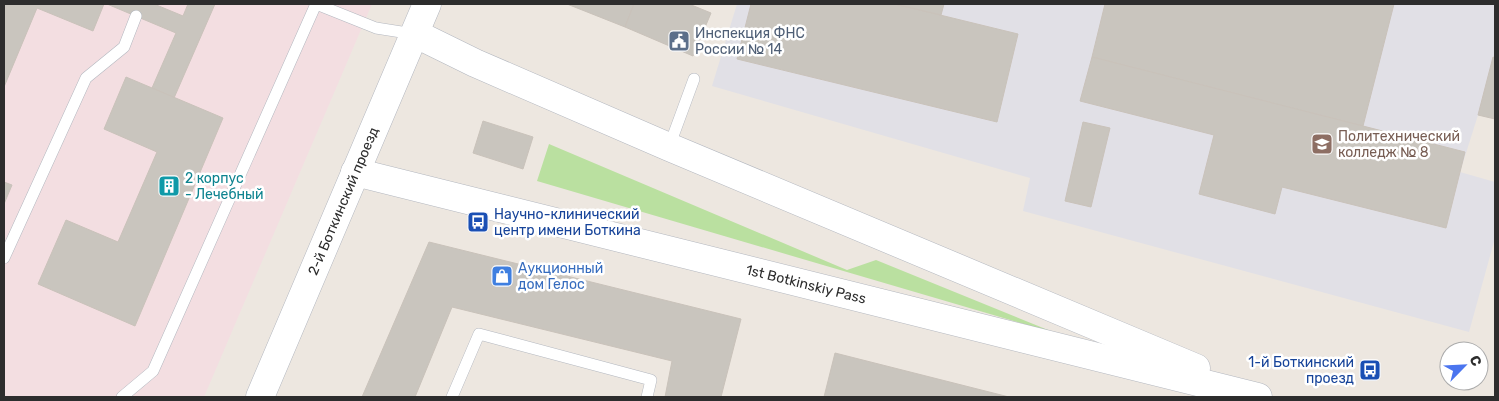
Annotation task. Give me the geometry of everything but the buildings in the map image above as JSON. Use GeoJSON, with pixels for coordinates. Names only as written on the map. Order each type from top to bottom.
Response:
{"type":"FeatureCollection","features":[{"type":"Feature","properties":{"kind":"street","name":"2-й Боткинский проезд"},"geometry":{"type":"LineString","coordinates":[[260,397],[355,172],[416,34],[427,4]]}},
{"type":"Feature","properties":{"kind":"street"},"geometry":{"type":"LineString","coordinates":[[416,34],[475,63],[669,147],[1267,397]]}},
{"type":"Feature","properties":{"kind":"street","name":"1st Botkinskiy Pass"},"geometry":{"type":"LineString","coordinates":[[355,172],[1241,395]]}},
{"type":"Feature","properties":{"kind":"lane"},"geometry":{"type":"LineString","coordinates":[[122,397],[152,370],[316,4],[376,28],[416,34]]}},
{"type":"Feature","properties":{"kind":"lane"},"geometry":{"type":"LineString","coordinates":[[4,258],[86,78],[124,47],[136,16]]}},
{"type":"Feature","properties":{"kind":"lane"},"geometry":{"type":"LineString","coordinates":[[669,147],[694,79]]}},
{"type":"Feature","properties":{"kind":"lane"},"geometry":{"type":"LineString","coordinates":[[452,397],[479,334],[651,380],[647,397]]}},
{"type":"Feature","properties":{"kind":"shaded area"},"geometry":{"type":"Polygon","coordinates":[[[4,4],[372,4],[204,397],[4,397],[4,4]]]}},
{"type":"Feature","properties":{"kind":"shaded area"},"geometry":{"type":"Polygon","coordinates":[[[737,4],[1495,4],[1495,119],[1478,115],[1460,172],[1495,182],[1495,238],[1469,332],[1023,211],[1030,178],[712,86],[737,4]]]}},
{"type":"Feature","properties":{"kind":"green space"},"geometry":{"type":"Polygon","coordinates":[[[549,144],[847,270],[876,260],[1058,334],[537,181],[549,144]]]}},
{"type":"Feature","properties":{"kind":"place","name":"Инспекция ФНС России № 14"},"geometry":{"type":"Point","coordinates":[679,41]}},
{"type":"Feature","properties":{"kind":"place","name":"Политехнический колледж № 8"},"geometry":{"type":"Point","coordinates":[1322,144]}},
{"type":"Feature","properties":{"kind":"place","name":"2 корпус - Лечебный"},"geometry":{"type":"Point","coordinates":[169,186]}},
{"type":"Feature","properties":{"kind":"place","name":"Научно-клинический центр имени Боткина"},"geometry":{"type":"Point","coordinates":[478,222]}},
{"type":"Feature","properties":{"kind":"place","name":"Аукционный дом Гелос"},"geometry":{"type":"Point","coordinates":[502,276]}},
{"type":"Feature","properties":{"kind":"place","name":"1-й Боткинский проезд"},"geometry":{"type":"Point","coordinates":[1370,370]}}]}
